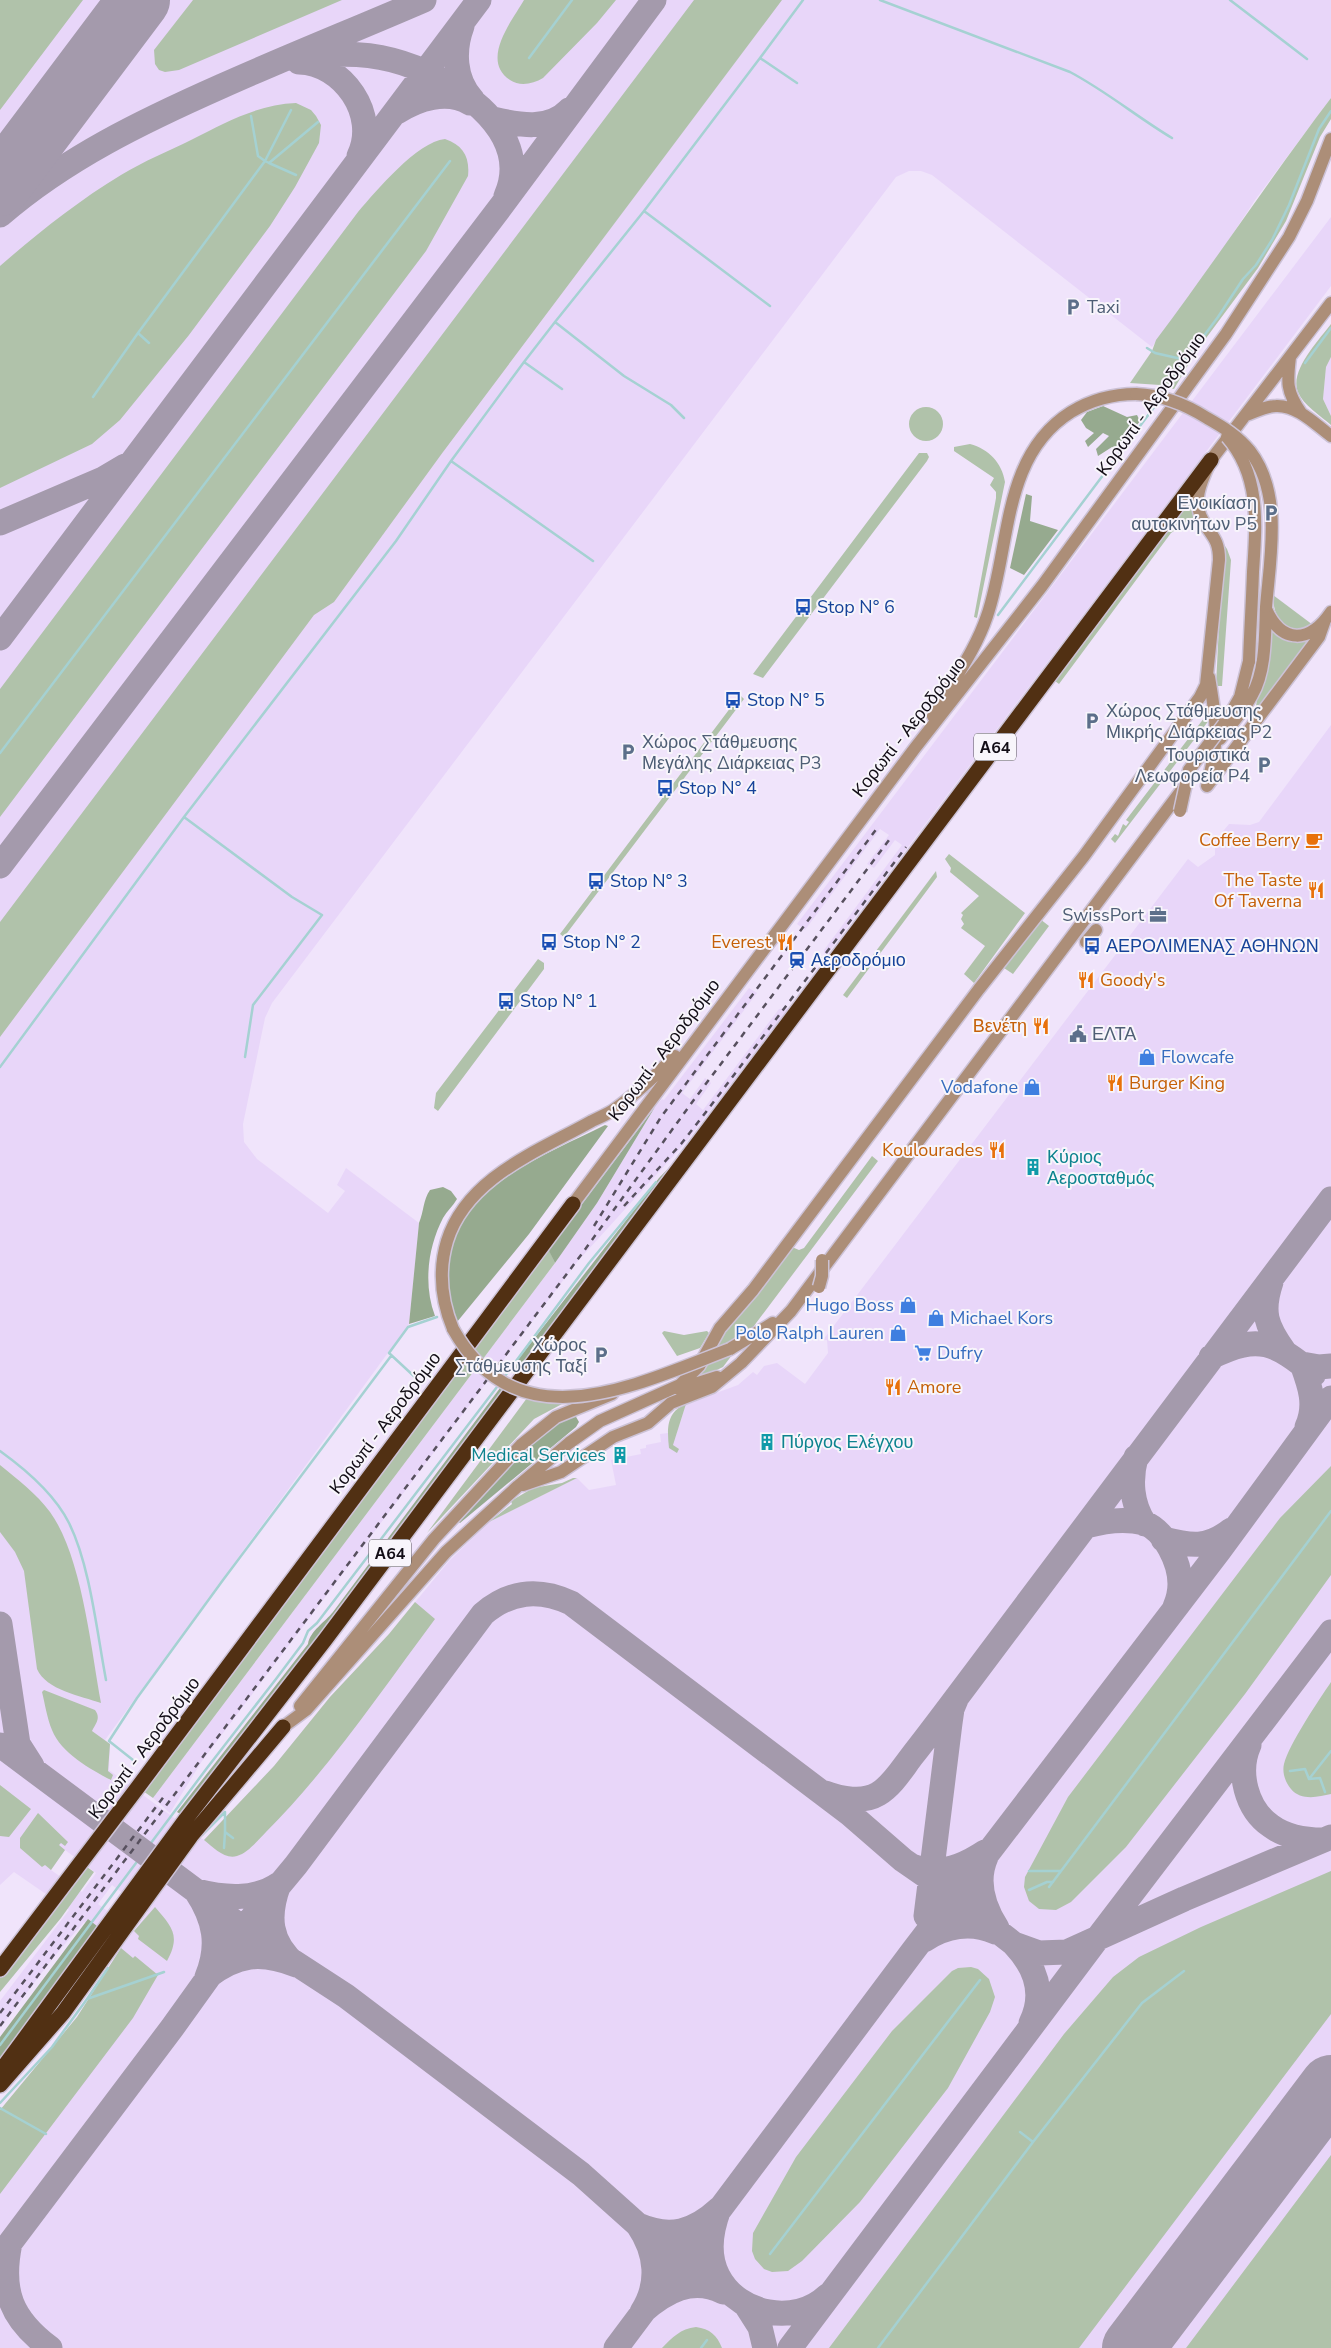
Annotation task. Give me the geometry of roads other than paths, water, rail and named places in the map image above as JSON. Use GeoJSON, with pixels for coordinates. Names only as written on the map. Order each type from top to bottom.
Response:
{"type":"FeatureCollection","features":[{"type":"Feature","properties":{"kind":"highway","name":"Α64"},"geometry":{"type":"LineString","coordinates":[[0,2072],[186,1819],[331,1632],[1211,460]]}},
{"type":"Feature","properties":{"kind":"highway","name":"Κορωπί - Αεροδρόμιο"},"geometry":{"type":"LineString","coordinates":[[0,1968],[138,1787],[573,1204]]}},
{"type":"Feature","properties":{"kind":"highway"},"geometry":{"type":"LineString","coordinates":[[0,2085],[64,2013],[192,1836],[283,1727]]}},
{"type":"Feature","properties":{"kind":"street","name":"Κορωπί - Αεροδρόμιο"},"geometry":{"type":"LineString","coordinates":[[573,1204],[915,748],[1042,586],[1226,334],[1289,237],[1307,201],[1331,139]]}},
{"type":"Feature","properties":{"kind":"street"},"geometry":{"type":"LineString","coordinates":[[283,1727],[306,1710],[446,1552],[518,1486],[569,1443],[600,1421],[680,1385],[699,1366],[720,1328],[754,1290],[979,989],[1112,819],[1206,686],[1219,549],[1212,532],[1203,522],[1197,500],[1200,485],[1211,460],[1331,302]]}},
{"type":"Feature","properties":{"kind":"street"},"geometry":{"type":"LineString","coordinates":[[1290,356],[1288,390],[1290,397],[1301,413],[1331,436]]}},
{"type":"Feature","properties":{"kind":"street"},"geometry":{"type":"LineString","coordinates":[[518,1486],[561,1472],[608,1440],[648,1423],[671,1404],[712,1387],[730,1373],[791,1311],[1252,696],[1259,677],[1271,532],[1270,502],[1265,479],[1249,450],[1232,433],[1178,402],[1161,397],[1136,394],[1110,396],[1078,407],[1051,427],[1030,453],[1011,506],[987,617],[966,661],[946,691],[915,748]]}},
{"type":"Feature","properties":{"kind":"street"},"geometry":{"type":"LineString","coordinates":[[1246,415],[1277,406],[1301,413]]}},
{"type":"Feature","properties":{"kind":"street"},"geometry":{"type":"LineString","coordinates":[[283,1727],[434,1539],[521,1445],[543,1425],[582,1405],[730,1349],[773,1323],[1224,724],[1240,697],[1249,661],[1256,504],[1253,488],[1241,456],[1220,429],[1207,418]]}},
{"type":"Feature","properties":{"kind":"street"},"geometry":{"type":"LineString","coordinates":[[1266,608],[1279,628],[1293,636],[1300,636],[1314,631],[1328,616]]}},
{"type":"Feature","properties":{"kind":"street"},"geometry":{"type":"LineString","coordinates":[[1208,671],[1216,711],[1216,744],[1207,786],[1319,638],[1328,616]]}},
{"type":"Feature","properties":{"kind":"street"},"geometry":{"type":"LineString","coordinates":[[1180,811],[1189,770]]}},
{"type":"Feature","properties":{"kind":"street"},"geometry":{"type":"LineString","coordinates":[[1086,942],[1096,930]]}},
{"type":"Feature","properties":{"kind":"street"},"geometry":{"type":"LineString","coordinates":[[654,1378],[577,1398],[544,1397],[511,1387],[483,1369],[466,1351],[453,1329],[443,1297],[442,1264],[449,1236],[468,1203],[492,1180],[531,1155],[615,1109],[671,1061],[707,1023]]}},
{"type":"Feature","properties":{"kind":"street"},"geometry":{"type":"LineString","coordinates":[[819,1287],[822,1276],[822,1260]]}},
{"type":"Feature","properties":{"kind":"street"},"geometry":{"type":"LineString","coordinates":[[655,1397],[730,1373]]}},
{"type":"Feature","properties":{"kind":"waterway"},"geometry":{"type":"LineString","coordinates":[[529,58],[572,0]]}},
{"type":"Feature","properties":{"kind":"waterway"},"geometry":{"type":"LineString","coordinates":[[760,58],[803,0]]}},
{"type":"Feature","properties":{"kind":"waterway"},"geometry":{"type":"LineString","coordinates":[[880,0],[1070,72],[1096,87],[1172,138]]}},
{"type":"Feature","properties":{"kind":"waterway"},"geometry":{"type":"LineString","coordinates":[[1230,0],[1307,59]]}},
{"type":"Feature","properties":{"kind":"waterway"},"geometry":{"type":"LineString","coordinates":[[644,211],[760,58],[797,83]]}},
{"type":"Feature","properties":{"kind":"waterway"},"geometry":{"type":"LineString","coordinates":[[269,163],[265,161],[291,110]]}},
{"type":"Feature","properties":{"kind":"waterway"},"geometry":{"type":"LineString","coordinates":[[1164,394],[1188,357],[1243,279],[1256,265],[1272,240],[1289,205],[1319,129],[1331,111]]}},
{"type":"Feature","properties":{"kind":"waterway"},"geometry":{"type":"LineString","coordinates":[[138,333],[265,161],[258,156],[251,116]]}},
{"type":"Feature","properties":{"kind":"waterway"},"geometry":{"type":"LineString","coordinates":[[296,175],[269,163],[318,122]]}},
{"type":"Feature","properties":{"kind":"waterway"},"geometry":{"type":"LineString","coordinates":[[0,753],[450,161]]}},
{"type":"Feature","properties":{"kind":"waterway"},"geometry":{"type":"LineString","coordinates":[[555,322],[644,211],[770,306]]}},
{"type":"Feature","properties":{"kind":"waterway"},"geometry":{"type":"LineString","coordinates":[[524,362],[555,322],[624,376],[671,405],[684,418]]}},
{"type":"Feature","properties":{"kind":"waterway"},"geometry":{"type":"LineString","coordinates":[[1305,363],[1331,328]]}},
{"type":"Feature","properties":{"kind":"waterway"},"geometry":{"type":"LineString","coordinates":[[93,397],[138,333],[149,343]]}},
{"type":"Feature","properties":{"kind":"waterway"},"geometry":{"type":"LineString","coordinates":[[1147,348],[1155,353],[1186,360]]}},
{"type":"Feature","properties":{"kind":"waterway"},"geometry":{"type":"LineString","coordinates":[[451,461],[524,362],[562,389]]}},
{"type":"Feature","properties":{"kind":"waterway"},"geometry":{"type":"LineString","coordinates":[[998,615],[1158,402]]}},
{"type":"Feature","properties":{"kind":"waterway"},"geometry":{"type":"LineString","coordinates":[[245,1057],[253,1005],[322,915],[292,897],[184,817],[396,541],[451,461],[593,561]]}},
{"type":"Feature","properties":{"kind":"waterway"},"geometry":{"type":"LineString","coordinates":[[0,1067],[184,817]]}},
{"type":"Feature","properties":{"kind":"waterway"},"geometry":{"type":"LineString","coordinates":[[505,1376],[589,1263],[656,1182]]}},
{"type":"Feature","properties":{"kind":"waterway"},"geometry":{"type":"LineString","coordinates":[[417,1379],[389,1353],[408,1327],[437,1317]]}},
{"type":"Feature","properties":{"kind":"waterway"},"geometry":{"type":"LineString","coordinates":[[133,1760],[109,1741],[137,1698],[223,1580],[391,1356]]}},
{"type":"Feature","properties":{"kind":"waterway"},"geometry":{"type":"LineString","coordinates":[[0,2045],[303,1643],[308,1631],[317,1623],[500,1383]]}},
{"type":"Feature","properties":{"kind":"waterway"},"geometry":{"type":"LineString","coordinates":[[0,1451],[39,1483],[56,1502],[69,1523],[88,1579],[106,1680]]}},
{"type":"Feature","properties":{"kind":"waterway"},"geometry":{"type":"LineString","coordinates":[[1049,1887],[1331,1511]]}},
{"type":"Feature","properties":{"kind":"waterway"},"geometry":{"type":"LineString","coordinates":[[1309,1779],[1331,1751]]}},
{"type":"Feature","properties":{"kind":"waterway"},"geometry":{"type":"LineString","coordinates":[[1290,1771],[1305,1769],[1309,1779],[1320,1778],[1325,1792]]}},
{"type":"Feature","properties":{"kind":"waterway"},"geometry":{"type":"LineString","coordinates":[[202,1835],[225,1812],[225,1832]]}},
{"type":"Feature","properties":{"kind":"waterway"},"geometry":{"type":"LineString","coordinates":[[224,1848],[225,1832],[233,1838]]}},
{"type":"Feature","properties":{"kind":"waterway"},"geometry":{"type":"LineString","coordinates":[[1029,1871],[1060,1871]]}},
{"type":"Feature","properties":{"kind":"waterway"},"geometry":{"type":"LineString","coordinates":[[1029,1890],[1047,1882],[1053,1882]]}},
{"type":"Feature","properties":{"kind":"waterway"},"geometry":{"type":"LineString","coordinates":[[108,1968],[87,1999],[164,1972]]}},
{"type":"Feature","properties":{"kind":"waterway"},"geometry":{"type":"LineString","coordinates":[[878,2348],[1033,2142],[1142,2003],[1184,1971]]}},
{"type":"Feature","properties":{"kind":"waterway"},"geometry":{"type":"LineString","coordinates":[[770,2254],[980,1980]]}},
{"type":"Feature","properties":{"kind":"waterway"},"geometry":{"type":"LineString","coordinates":[[0,2103],[52,2047],[87,1999]]}},
{"type":"Feature","properties":{"kind":"waterway"},"geometry":{"type":"LineString","coordinates":[[0,2108],[46,2134]]}},
{"type":"Feature","properties":{"kind":"waterway"},"geometry":{"type":"LineString","coordinates":[[1020,2132],[1033,2142]]}},
{"type":"Feature","properties":{"kind":"waterway"},"geometry":{"type":"LineString","coordinates":[[701,2348],[707,2340]]}},
{"type":"Feature","properties":{"kind":"railway"},"geometry":{"type":"LineString","coordinates":[[594,1226],[661,1117],[878,827]]}},
{"type":"Feature","properties":{"kind":"railway"},"geometry":{"type":"LineString","coordinates":[[0,2026],[581,1255],[693,1101],[892,836]]}},
{"type":"Feature","properties":{"kind":"railway"},"geometry":{"type":"LineString","coordinates":[[624,1206],[681,1144],[906,847]]}},
{"type":"Feature","properties":{"kind":"railway"},"geometry":{"type":"LineString","coordinates":[[0,2013],[165,1795]]}},
{"type":"Feature","properties":{"kind":"place","name":"Taxi"},"geometry":{"type":"Point","coordinates":[1073,307]}},
{"type":"Feature","properties":{"kind":"place","name":"Ενοικίαση αυτοκινήτων P5"},"geometry":{"type":"Point","coordinates":[1271,513]}},
{"type":"Feature","properties":{"kind":"place","name":"Stop N° 6"},"geometry":{"type":"Point","coordinates":[803,607]}},
{"type":"Feature","properties":{"kind":"place","name":"Stop N° 5"},"geometry":{"type":"Point","coordinates":[733,700]}},
{"type":"Feature","properties":{"kind":"place","name":"Χώρος Στάθμευσης Μικρής Διάρκειας P2"},"geometry":{"type":"Point","coordinates":[1092,721]}},
{"type":"Feature","properties":{"kind":"place","name":"Χώρος Στάθμευσης Μεγάλης Διάρκειας P3"},"geometry":{"type":"Point","coordinates":[628,752]}},
{"type":"Feature","properties":{"kind":"place","name":"Τουριστικά Λεωφορεία P4"},"geometry":{"type":"Point","coordinates":[1264,765]}},
{"type":"Feature","properties":{"kind":"place","name":"Stop N° 4"},"geometry":{"type":"Point","coordinates":[665,788]}},
{"type":"Feature","properties":{"kind":"place","name":"Coffee Berry"},"geometry":{"type":"Point","coordinates":[1314,840]}},
{"type":"Feature","properties":{"kind":"place","name":"Stop N° 3"},"geometry":{"type":"Point","coordinates":[596,881]}},
{"type":"Feature","properties":{"kind":"place","name":"The Taste Of Taverna"},"geometry":{"type":"Point","coordinates":[1316,890]}},
{"type":"Feature","properties":{"kind":"place","name":"SwissPort"},"geometry":{"type":"Point","coordinates":[1158,915]}},
{"type":"Feature","properties":{"kind":"place","name":"Stop N° 2"},"geometry":{"type":"Point","coordinates":[549,942]}},
{"type":"Feature","properties":{"kind":"place","name":"Everest"},"geometry":{"type":"Point","coordinates":[785,942]}},
{"type":"Feature","properties":{"kind":"place","name":"ΑΕΡΟΛΙΜΕΝΑΣ ΑΘΗΝΩΝ"},"geometry":{"type":"Point","coordinates":[1092,946]}},
{"type":"Feature","properties":{"kind":"place","name":"Αεροδρόμιο"},"geometry":{"type":"Point","coordinates":[797,960]}},
{"type":"Feature","properties":{"kind":"place","name":"Goody's"},"geometry":{"type":"Point","coordinates":[1086,980]}},
{"type":"Feature","properties":{"kind":"place","name":"Stop N° 1"},"geometry":{"type":"Point","coordinates":[506,1001]}},
{"type":"Feature","properties":{"kind":"place","name":"Βενέτη"},"geometry":{"type":"Point","coordinates":[1041,1026]}},
{"type":"Feature","properties":{"kind":"place","name":"ΕΛΤΑ"},"geometry":{"type":"Point","coordinates":[1078,1034]}},
{"type":"Feature","properties":{"kind":"place","name":"Flowcafe"},"geometry":{"type":"Point","coordinates":[1147,1057]}},
{"type":"Feature","properties":{"kind":"place","name":"Burger King"},"geometry":{"type":"Point","coordinates":[1115,1083]}},
{"type":"Feature","properties":{"kind":"place","name":"Vodafone"},"geometry":{"type":"Point","coordinates":[1032,1087]}},
{"type":"Feature","properties":{"kind":"place","name":"Koulourades"},"geometry":{"type":"Point","coordinates":[997,1150]}},
{"type":"Feature","properties":{"kind":"place","name":"Κύριος Αεροσταθμός"},"geometry":{"type":"Point","coordinates":[1033,1167]}},
{"type":"Feature","properties":{"kind":"place","name":"Hugo Boss"},"geometry":{"type":"Point","coordinates":[908,1305]}},
{"type":"Feature","properties":{"kind":"place","name":"Michael Kors"},"geometry":{"type":"Point","coordinates":[936,1318]}},
{"type":"Feature","properties":{"kind":"place","name":"Polo Ralph Lauren"},"geometry":{"type":"Point","coordinates":[898,1333]}},
{"type":"Feature","properties":{"kind":"place","name":"Dufry"},"geometry":{"type":"Point","coordinates":[923,1353]}},
{"type":"Feature","properties":{"kind":"place","name":"Χώρος Στάθμευσης Ταξί"},"geometry":{"type":"Point","coordinates":[601,1355]}},
{"type":"Feature","properties":{"kind":"place","name":"Amore"},"geometry":{"type":"Point","coordinates":[893,1387]}},
{"type":"Feature","properties":{"kind":"place","name":"Πύργος Ελέγχου"},"geometry":{"type":"Point","coordinates":[767,1442]}},
{"type":"Feature","properties":{"kind":"place","name":"Medical Services"},"geometry":{"type":"Point","coordinates":[620,1455]}}]}
